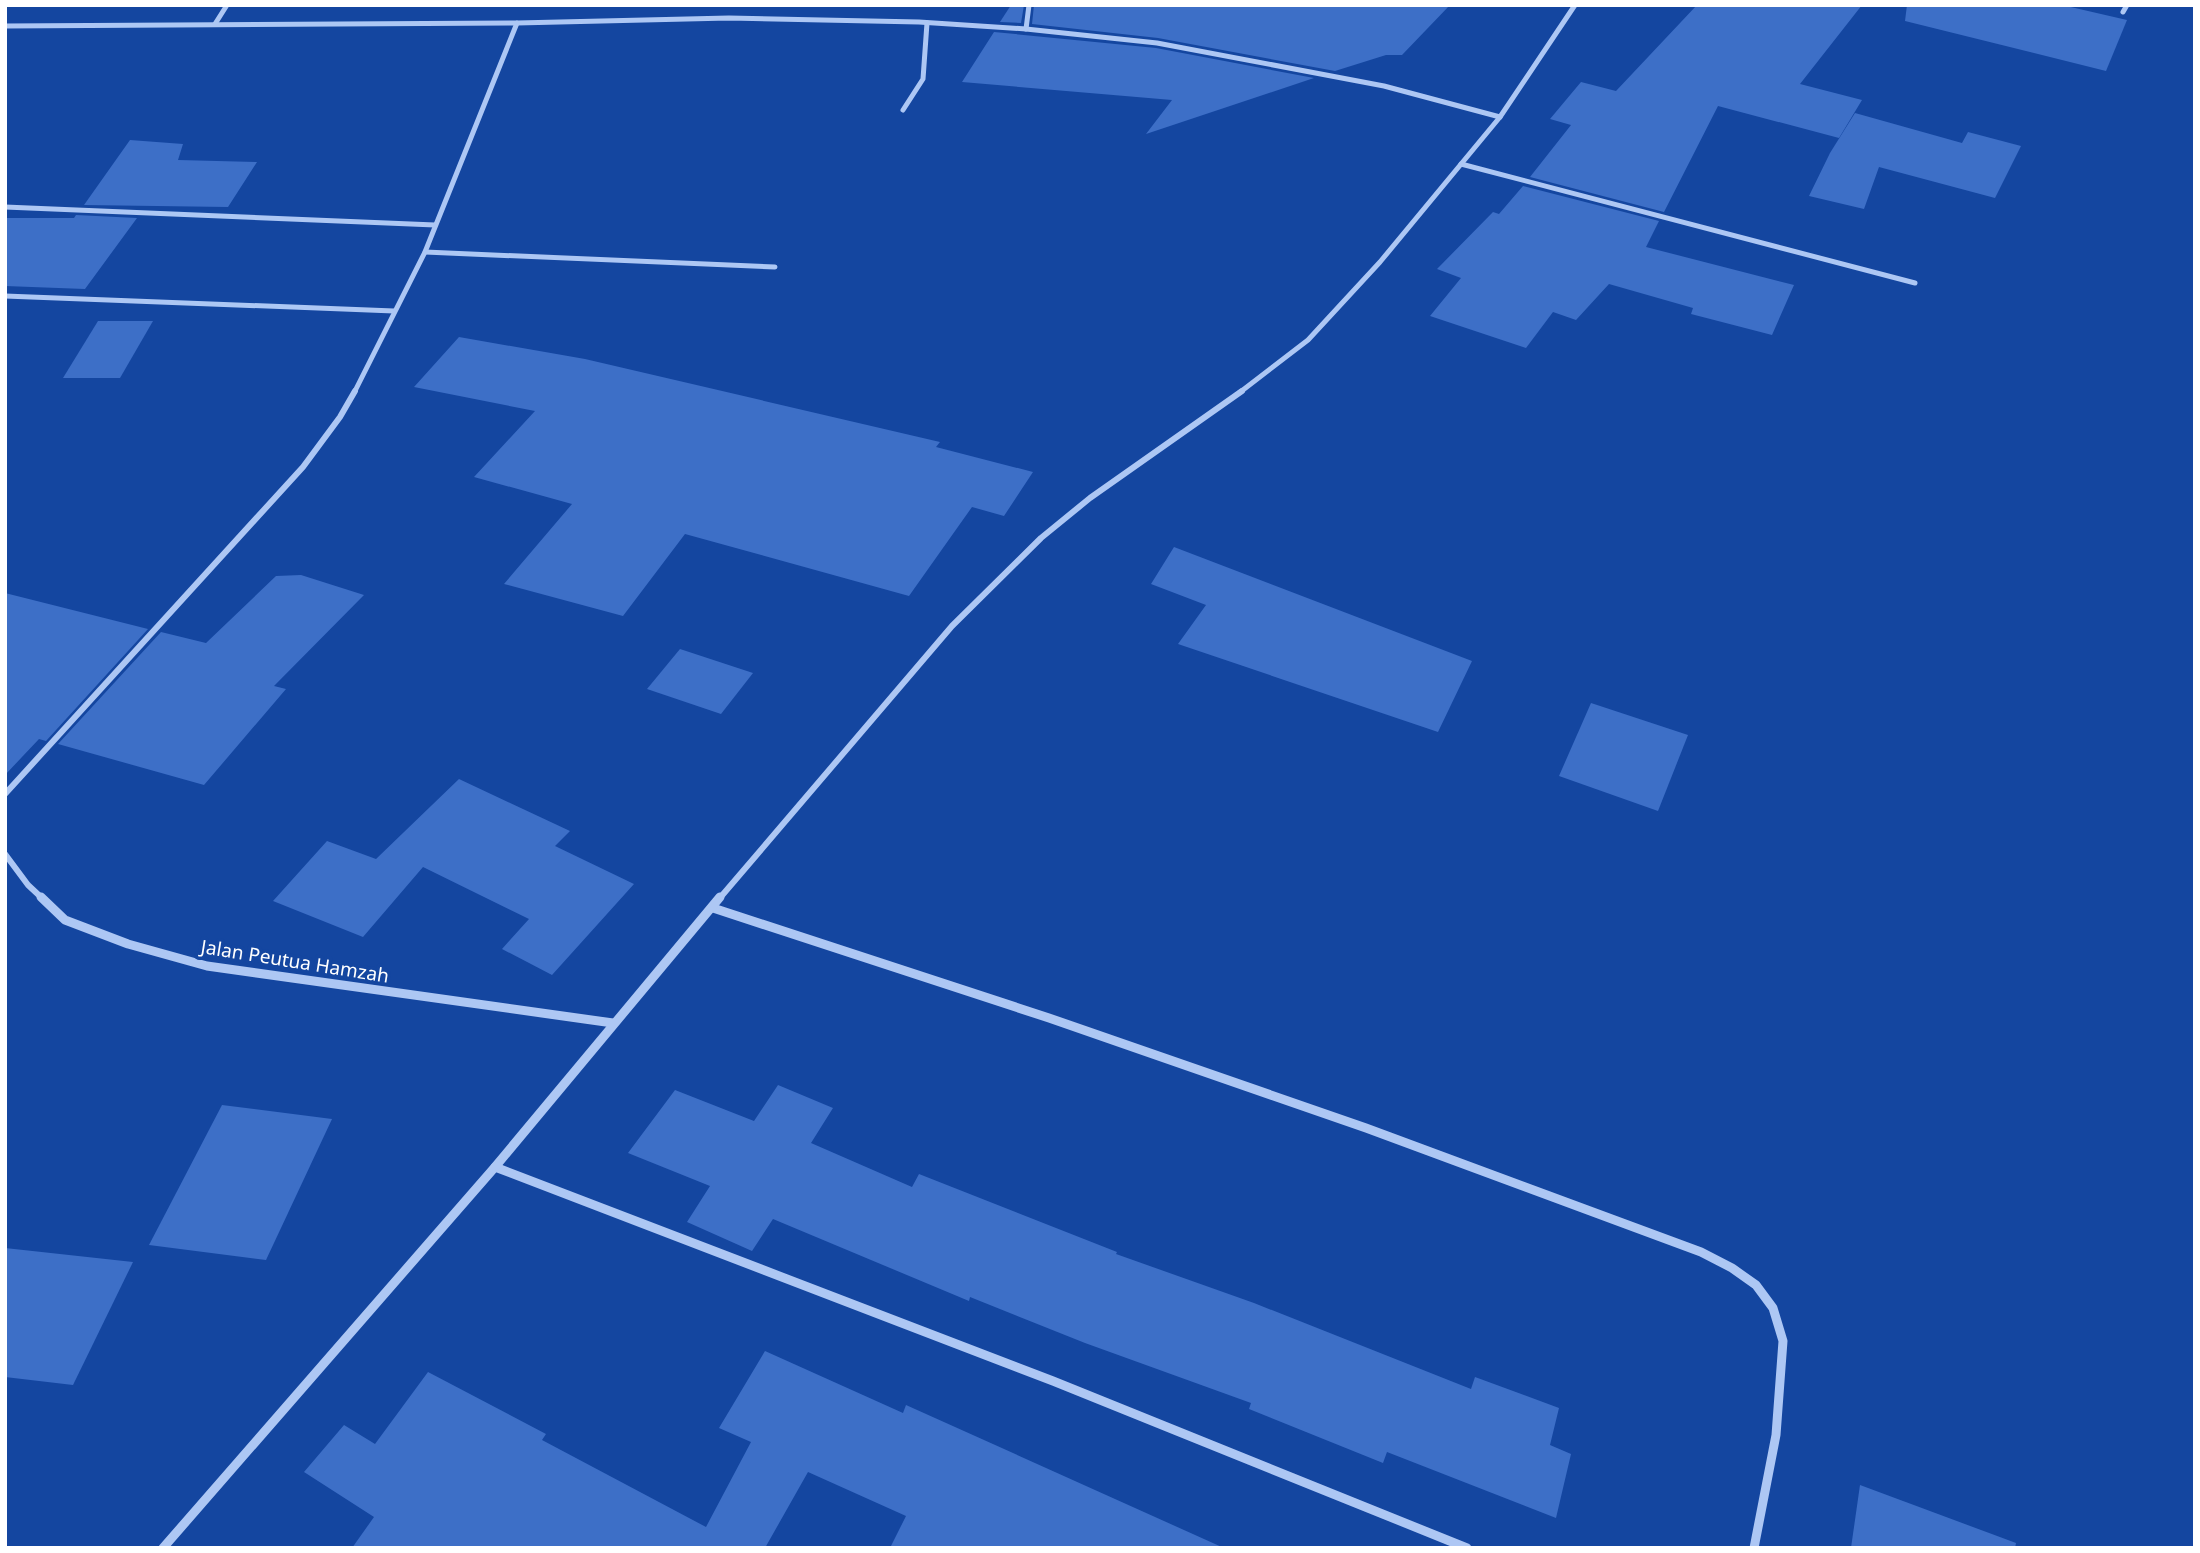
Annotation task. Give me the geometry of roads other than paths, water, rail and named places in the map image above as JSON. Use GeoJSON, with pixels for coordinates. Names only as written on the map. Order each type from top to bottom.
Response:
{"type":"FeatureCollection","features":[{"type":"Feature","properties":{"kind":"street"},"geometry":{"type":"LineString","coordinates":[[215,24],[227,5]]}},
{"type":"Feature","properties":{"kind":"street"},"geometry":{"type":"LineString","coordinates":[[1026,29],[1029,5]]}},
{"type":"Feature","properties":{"kind":"street"},"geometry":{"type":"LineString","coordinates":[[163,1548],[495,1167],[952,626],[1041,538],[1090,498],[1222,406],[1308,340],[1380,262],[1500,117],[1575,5]]}},
{"type":"Feature","properties":{"kind":"street"},"geometry":{"type":"LineString","coordinates":[[2123,12],[2127,5]]}},
{"type":"Feature","properties":{"kind":"street"},"geometry":{"type":"LineString","coordinates":[[5,26],[517,23],[729,18],[927,23],[1026,29],[1157,43],[1260,60],[1384,86],[1500,117]]}},
{"type":"Feature","properties":{"kind":"street"},"geometry":{"type":"LineString","coordinates":[[5,794],[303,467],[340,417],[369,366],[425,252],[517,23]]}},
{"type":"Feature","properties":{"kind":"street"},"geometry":{"type":"LineString","coordinates":[[903,110],[917,95],[926,72],[927,23]]}},
{"type":"Feature","properties":{"kind":"street"},"geometry":{"type":"LineString","coordinates":[[1461,164],[1915,284]]}},
{"type":"Feature","properties":{"kind":"street"},"geometry":{"type":"LineString","coordinates":[[5,207],[435,225]]}},
{"type":"Feature","properties":{"kind":"street"},"geometry":{"type":"LineString","coordinates":[[425,252],[775,267]]}},
{"type":"Feature","properties":{"kind":"street"},"geometry":{"type":"LineString","coordinates":[[5,296],[394,312]]}},
{"type":"Feature","properties":{"kind":"street","name":"Jalan Peutua Hamzah"},"geometry":{"type":"LineString","coordinates":[[5,854],[28,885],[65,920],[128,944],[207,967],[614,1023]]}},
{"type":"Feature","properties":{"kind":"street"},"geometry":{"type":"LineString","coordinates":[[713,908],[1049,1018],[1366,1128],[1701,1252],[1728,1266],[1756,1284],[1769,1297],[1776,1311],[1783,1341],[1776,1435],[1754,1548]]}},
{"type":"Feature","properties":{"kind":"street"},"geometry":{"type":"LineString","coordinates":[[495,1167],[1066,1386],[1467,1548]]}}]}
